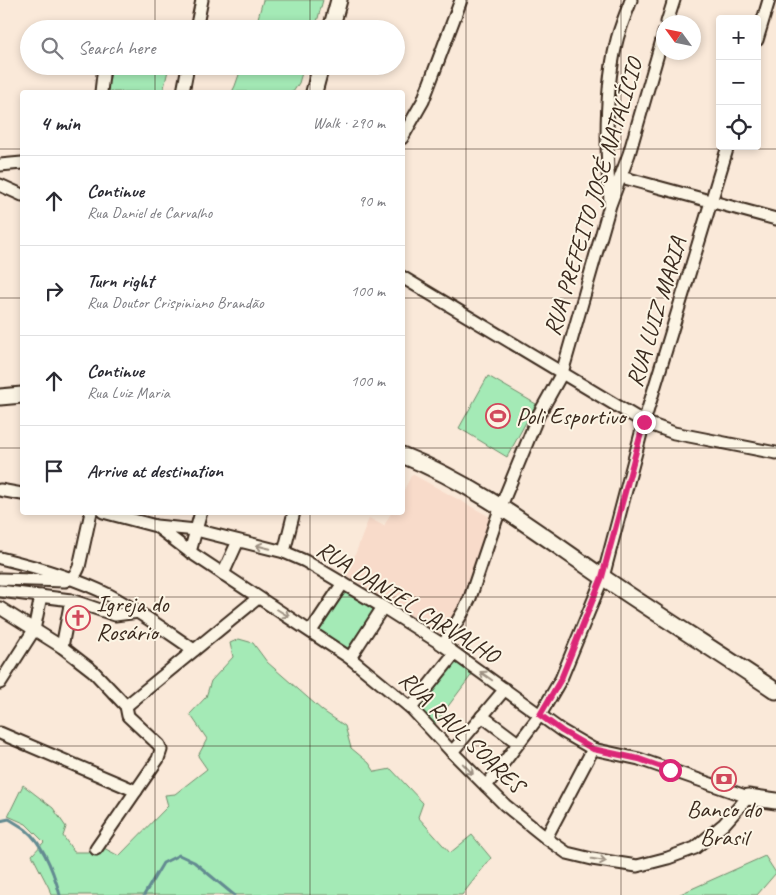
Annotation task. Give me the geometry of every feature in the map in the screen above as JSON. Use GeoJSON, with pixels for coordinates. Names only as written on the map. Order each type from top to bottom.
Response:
{"type":"FeatureCollection","features":[{"type":"Feature","properties":{"kind":"main road"},"geometry":{"type":"LineString","coordinates":[[333,20],[339,0]]}},
{"type":"Feature","properties":{"kind":"main road"},"geometry":{"type":"LineString","coordinates":[[315,90],[319,75]]}},
{"type":"Feature","properties":{"kind":"main road"},"geometry":{"type":"LineString","coordinates":[[0,397],[20,395]]}},
{"type":"Feature","properties":{"kind":"main road"},"geometry":{"type":"LineString","coordinates":[[405,456],[464,484],[501,506],[602,577],[776,691]]}},
{"type":"Feature","properties":{"kind":"main road"},"geometry":{"type":"LineString","coordinates":[[748,797],[776,801]]}},
{"type":"Feature","properties":{"kind":"street"},"geometry":{"type":"LineString","coordinates":[[198,20],[202,0]]}},
{"type":"Feature","properties":{"kind":"street"},"geometry":{"type":"LineString","coordinates":[[405,133],[422,102],[461,0]]}},
{"type":"Feature","properties":{"kind":"street"},"geometry":{"type":"LineString","coordinates":[[610,205],[607,167],[610,78],[616,43],[631,0]]}},
{"type":"Feature","properties":{"kind":"street"},"geometry":{"type":"LineString","coordinates":[[669,15],[674,0]]}},
{"type":"Feature","properties":{"kind":"street"},"geometry":{"type":"LineString","coordinates":[[761,28],[770,0],[776,1]]}},
{"type":"Feature","properties":{"kind":"street","name":"RUA PREFEITO JOSÉ NATALÍCIO"},"geometry":{"type":"LineString","coordinates":[[443,645],[470,598],[501,506],[538,416],[562,372],[610,205],[621,177],[656,60]]}},
{"type":"Feature","properties":{"kind":"street"},"geometry":{"type":"LineString","coordinates":[[101,90],[103,75]]}},
{"type":"Feature","properties":{"kind":"street"},"geometry":{"type":"LineString","coordinates":[[183,90],[186,75]]}},
{"type":"Feature","properties":{"kind":"street","name":"RUA LUIZ MARIA"},"geometry":{"type":"LineString","coordinates":[[486,786],[540,715],[561,679],[602,577],[644,422],[727,150]]}},
{"type":"Feature","properties":{"kind":"street"},"geometry":{"type":"LineString","coordinates":[[0,166],[20,163]]}},
{"type":"Feature","properties":{"kind":"street"},"geometry":{"type":"LineString","coordinates":[[621,177],[776,219]]}},
{"type":"Feature","properties":{"kind":"street"},"geometry":{"type":"LineString","coordinates":[[0,184],[20,194]]}},
{"type":"Feature","properties":{"kind":"street"},"geometry":{"type":"LineString","coordinates":[[405,279],[644,422],[674,433],[776,453]]}},
{"type":"Feature","properties":{"kind":"street"},"geometry":{"type":"LineString","coordinates":[[0,490],[20,494]]}},
{"type":"Feature","properties":{"kind":"street"},"geometry":{"type":"LineString","coordinates":[[0,579],[65,581],[71,579],[79,568],[90,515]]}},
{"type":"Feature","properties":{"kind":"street"},"geometry":{"type":"LineString","coordinates":[[114,515],[156,526]]}},
{"type":"Feature","properties":{"kind":"street"},"geometry":{"type":"LineString","coordinates":[[190,552],[200,515]]}},
{"type":"Feature","properties":{"kind":"street"},"geometry":{"type":"LineString","coordinates":[[284,552],[293,515]]}},
{"type":"Feature","properties":{"kind":"street","name":"RUA DANIEL CARVALHO"},"geometry":{"type":"LineString","coordinates":[[156,526],[196,530],[284,552],[305,560],[443,645],[562,731],[593,749],[639,759],[748,797]]}},
{"type":"Feature","properties":{"kind":"street","name":"RUA RAUL SOARES"},"geometry":{"type":"LineString","coordinates":[[156,526],[190,552],[350,658],[411,708],[486,786],[546,838],[567,852],[592,859],[637,866],[668,858],[695,848],[724,824],[748,797]]}},
{"type":"Feature","properties":{"kind":"street"},"geometry":{"type":"LineString","coordinates":[[223,574],[238,541]]}},
{"type":"Feature","properties":{"kind":"street"},"geometry":{"type":"LineString","coordinates":[[0,558],[71,579],[108,595],[139,612],[194,650]]}},
{"type":"Feature","properties":{"kind":"street"},"geometry":{"type":"LineString","coordinates":[[311,631],[343,583]]}},
{"type":"Feature","properties":{"kind":"street"},"geometry":{"type":"LineString","coordinates":[[0,591],[72,600],[116,615],[139,612]]}},
{"type":"Feature","properties":{"kind":"street"},"geometry":{"type":"LineString","coordinates":[[0,683],[34,630],[41,596]]}},
{"type":"Feature","properties":{"kind":"street"},"geometry":{"type":"LineString","coordinates":[[126,706],[258,598]]}},
{"type":"Feature","properties":{"kind":"street"},"geometry":{"type":"LineString","coordinates":[[62,647],[72,600]]}},
{"type":"Feature","properties":{"kind":"street"},"geometry":{"type":"LineString","coordinates":[[350,658],[383,607]]}},
{"type":"Feature","properties":{"kind":"street"},"geometry":{"type":"LineString","coordinates":[[0,608],[62,647],[93,671],[126,706],[128,716],[161,750],[158,759],[96,849]]}},
{"type":"Feature","properties":{"kind":"street"},"geometry":{"type":"LineString","coordinates":[[411,708],[454,654]]}},
{"type":"Feature","properties":{"kind":"street"},"geometry":{"type":"LineString","coordinates":[[452,752],[505,689]]}},
{"type":"Feature","properties":{"kind":"street"},"geometry":{"type":"LineString","coordinates":[[482,716],[518,743]]}},
{"type":"Feature","properties":{"kind":"street"},"geometry":{"type":"LineString","coordinates":[[0,733],[136,791]]}},
{"type":"Feature","properties":{"kind":"street"},"geometry":{"type":"LineString","coordinates":[[546,838],[593,749]]}},
{"type":"Feature","properties":{"kind":"shaded area"},"geometry":{"type":"Polygon","coordinates":[[[412,474],[492,518],[460,608],[443,635],[347,576],[369,518],[384,526],[390,515],[405,515],[405,488],[412,474]]]}},
{"type":"Feature","properties":{"kind":"green space"},"geometry":{"type":"Polygon","coordinates":[[[263,0],[323,0],[317,20],[257,20],[263,0]]]}},
{"type":"Feature","properties":{"kind":"green space"},"geometry":{"type":"Polygon","coordinates":[[[111,75],[167,75],[163,90],[107,90],[111,75]]]}},
{"type":"Feature","properties":{"kind":"green space"},"geometry":{"type":"Polygon","coordinates":[[[239,75],[301,75],[294,90],[233,90],[239,75]]]}},
{"type":"Feature","properties":{"kind":"green space","name":"Poli Esportivo"},"geometry":{"type":"Polygon","coordinates":[[[488,376],[536,404],[507,457],[459,428],[488,376]]]}},
{"type":"Feature","properties":{"kind":"green space"},"geometry":{"type":"Polygon","coordinates":[[[345,592],[374,610],[347,649],[320,630],[345,592]]]}},
{"type":"Feature","properties":{"kind":"green space"},"geometry":{"type":"Polygon","coordinates":[[[239,639],[253,643],[267,662],[323,711],[345,726],[351,748],[369,763],[375,772],[391,769],[423,803],[418,817],[450,853],[472,835],[491,858],[462,895],[51,895],[32,855],[44,842],[26,824],[8,816],[23,785],[53,808],[66,827],[63,836],[74,852],[97,852],[102,847],[119,856],[168,806],[165,795],[175,794],[207,769],[198,756],[207,739],[190,714],[206,697],[211,681],[233,657],[230,643],[239,639]]]}},
{"type":"Feature","properties":{"kind":"green space"},"geometry":{"type":"Polygon","coordinates":[[[459,662],[473,673],[434,725],[418,706],[451,666],[459,662]]]}},
{"type":"Feature","properties":{"kind":"green space"},"geometry":{"type":"Polygon","coordinates":[[[765,856],[776,873],[757,895],[678,895],[765,856]]]}},
{"type":"Feature","properties":{"kind":"waterway"},"geometry":{"type":"LineString","coordinates":[[0,821],[9,819],[24,829],[38,843],[48,860],[60,895]]}},
{"type":"Feature","properties":{"kind":"waterway"},"geometry":{"type":"LineString","coordinates":[[144,895],[163,863],[179,855],[194,862],[234,895]]}},
{"type":"Feature","properties":{"kind":"place","name":"Poli Esportivo"},"geometry":{"type":"Point","coordinates":[498,416]}},
{"type":"Feature","properties":{"kind":"place","name":"Igreja do Rosário"},"geometry":{"type":"Point","coordinates":[78,618]}},
{"type":"Feature","properties":{"kind":"place","name":"Banco do Brasil"},"geometry":{"type":"Point","coordinates":[724,779]}},
{"type":"Feature","properties":{"kind":"route"},"geometry":{"type":"LineString","coordinates":[[644,422],[602,577],[561,679],[540,715],[562,731],[593,749],[639,759],[670,770]]}}]}
